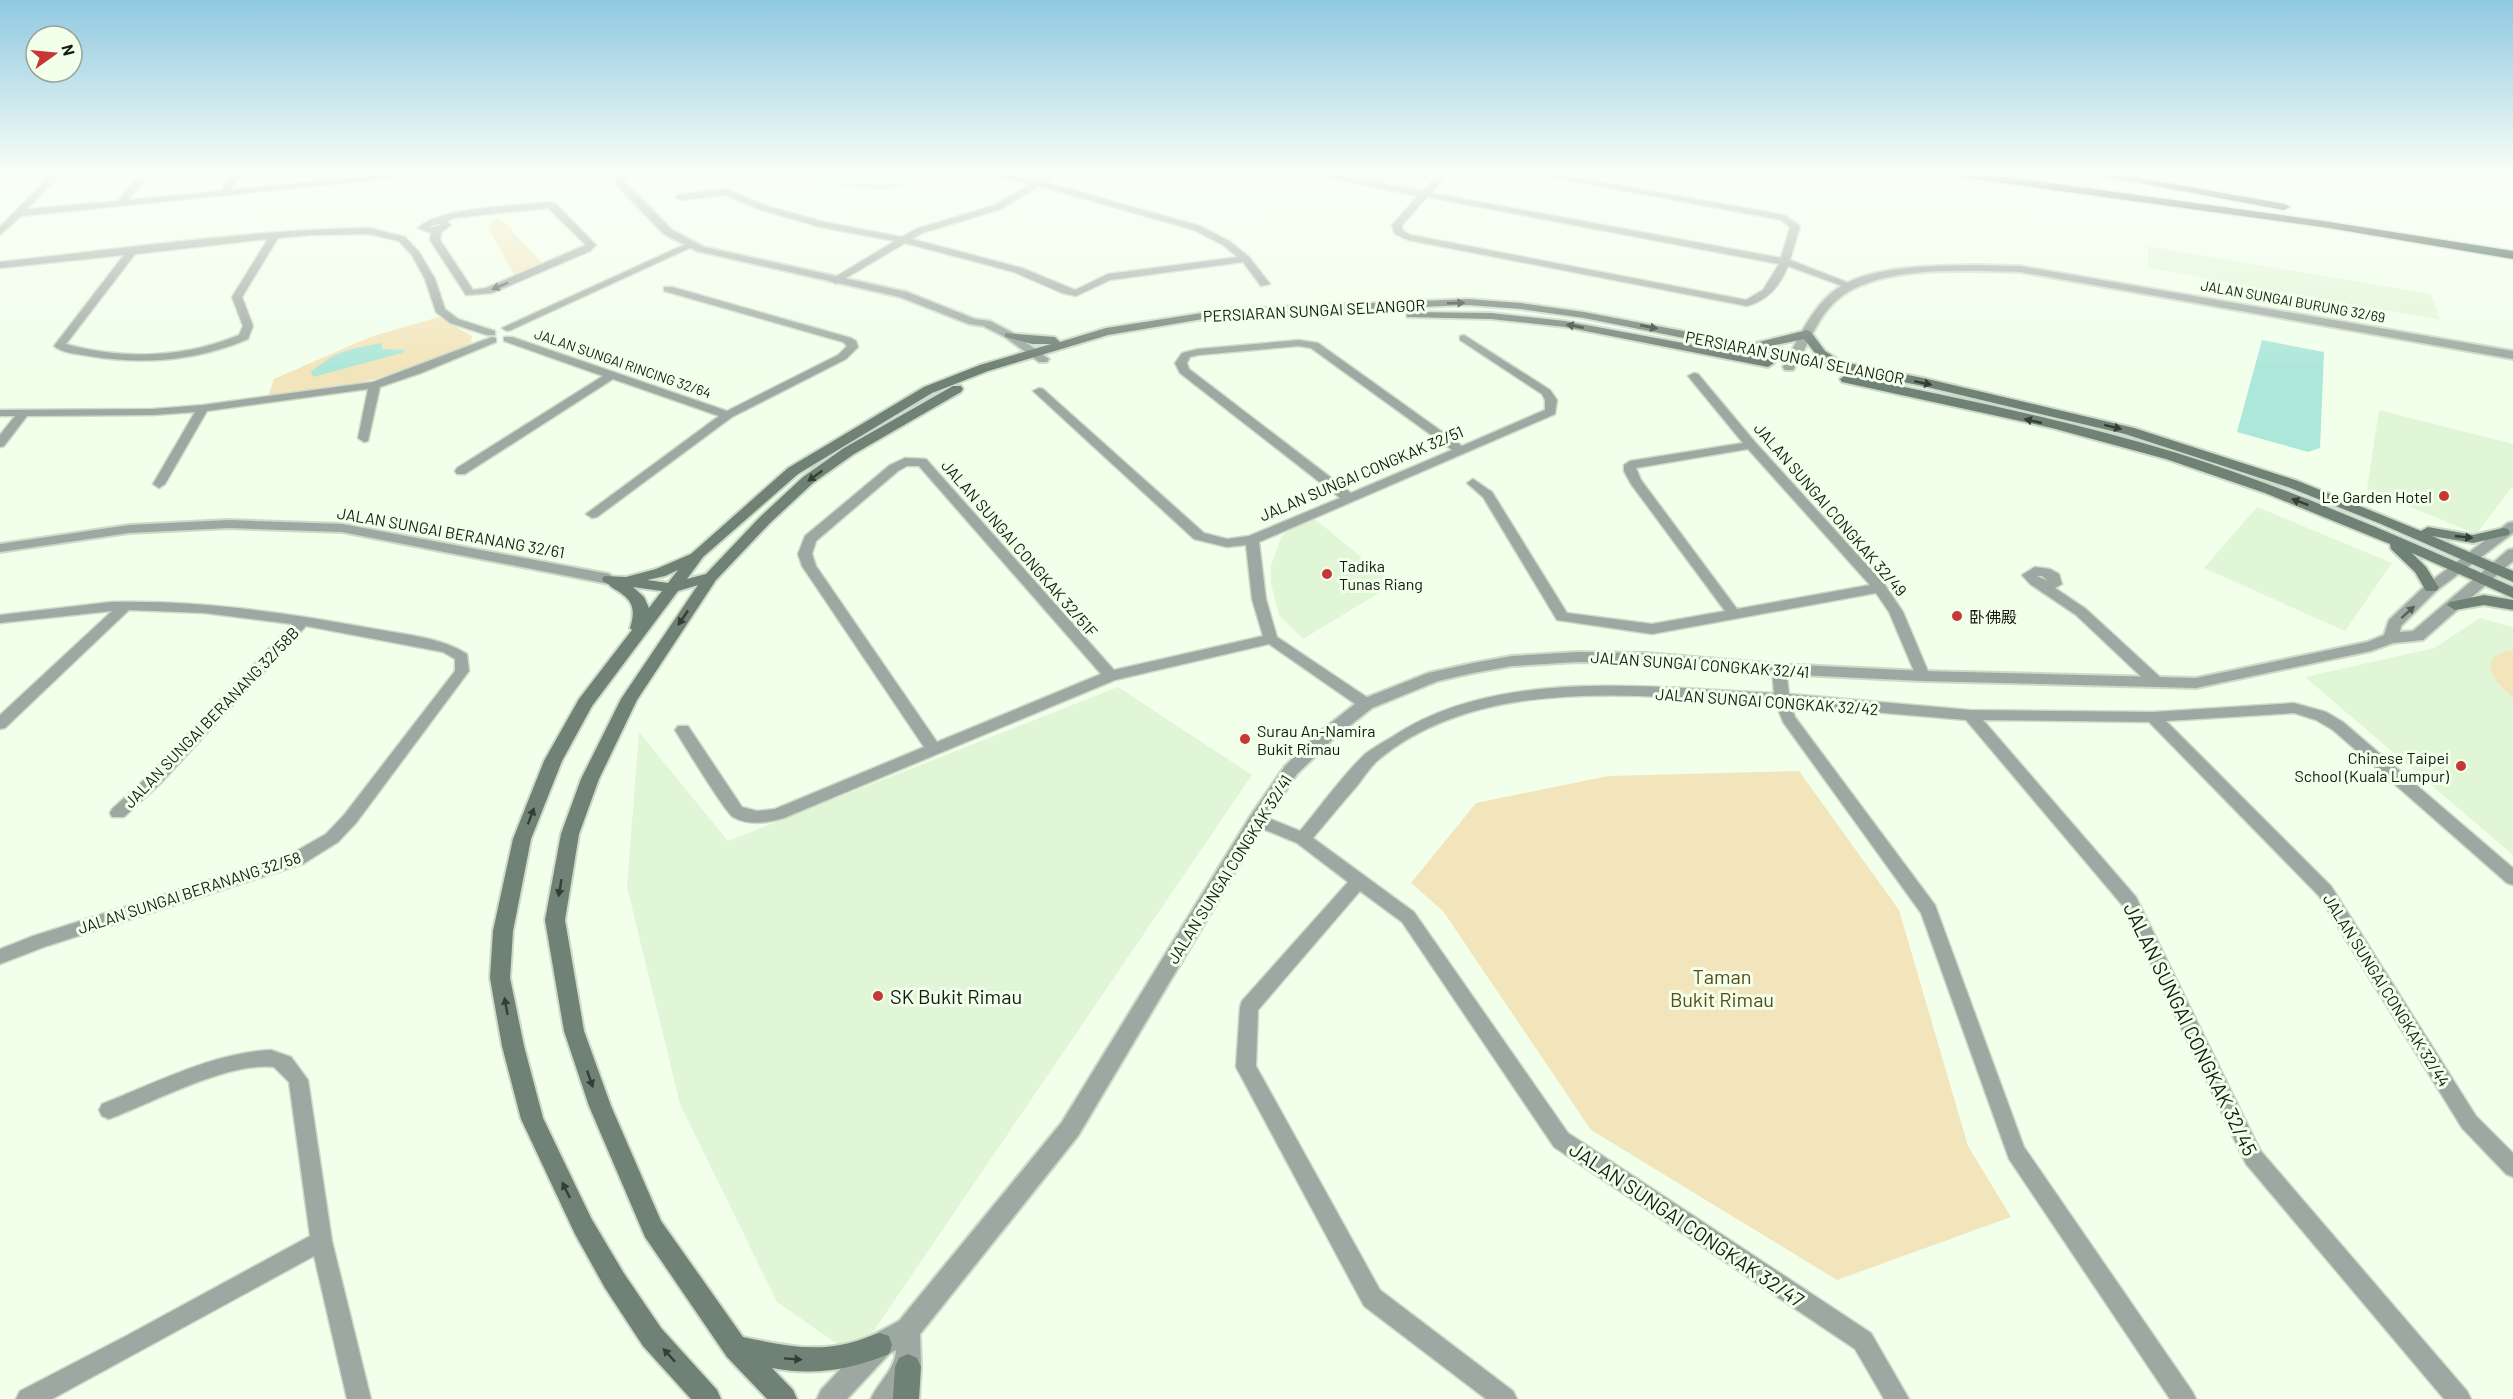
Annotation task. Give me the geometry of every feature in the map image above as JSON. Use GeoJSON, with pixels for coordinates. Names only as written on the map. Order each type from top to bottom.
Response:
{"type":"FeatureCollection","features":[{"type":"Feature","properties":{"kind":"highway"},"geometry":{"type":"LineString","coordinates":[[2408,238],[2513,255]]}},
{"type":"Feature","properties":{"kind":"highway"},"geometry":{"type":"LineString","coordinates":[[2484,238],[2513,243]]}},
{"type":"Feature","properties":{"kind":"main road","name":"PERSIARAN SUNGAI SELANGOR"},"geometry":{"type":"LineString","coordinates":[[708,1399],[693,1389],[652,1337],[614,1280],[583,1226],[532,1119],[513,1046],[500,978],[503,931],[522,838],[543,786],[585,703],[698,554],[793,471],[944,395],[1073,341],[1142,324],[1227,312],[1468,302],[1521,306],[1584,315],[1734,345],[1919,394],[2121,441],[2380,525],[2470,558],[2513,577]]}},
{"type":"Feature","properties":{"kind":"main road","name":"PERSIARAN SUNGAI SELANGOR"},"geometry":{"type":"LineString","coordinates":[[784,1399],[736,1348],[653,1228],[604,1116],[574,1031],[555,920],[570,834],[590,779],[629,699],[711,577],[765,520],[842,448],[928,390],[984,368],[1113,339],[1234,320],[1316,316],[1467,315],[1565,324],[1792,362],[1846,368],[2030,406],[2129,431],[2245,467],[2380,525],[2458,568],[2513,593]]}},
{"type":"Feature","properties":{"kind":"main road"},"geometry":{"type":"LineString","coordinates":[[1734,345],[1766,345],[1807,334],[1821,354],[1846,368]]}},
{"type":"Feature","properties":{"kind":"main road"},"geometry":{"type":"LineString","coordinates":[[984,368],[999,354],[1006,338],[1073,341]]}},
{"type":"Feature","properties":{"kind":"main road"},"geometry":{"type":"LineString","coordinates":[[2380,525],[2465,538],[2508,529]]}},
{"type":"Feature","properties":{"kind":"main road"},"geometry":{"type":"LineString","coordinates":[[2380,525],[2426,577],[2431,588]]}},
{"type":"Feature","properties":{"kind":"main road"},"geometry":{"type":"LineString","coordinates":[[609,579],[660,573],[698,554]]}},
{"type":"Feature","properties":{"kind":"main road"},"geometry":{"type":"LineString","coordinates":[[609,579],[671,588],[711,577]]}},
{"type":"Feature","properties":{"kind":"main road"},"geometry":{"type":"LineString","coordinates":[[609,579],[633,593],[640,601],[642,615],[636,635]]}},
{"type":"Feature","properties":{"kind":"main road"},"geometry":{"type":"LineString","coordinates":[[2455,605],[2484,600],[2513,605]]}},
{"type":"Feature","properties":{"kind":"main road"},"geometry":{"type":"LineString","coordinates":[[736,1348],[780,1358],[821,1360],[841,1358],[879,1345]]}},
{"type":"Feature","properties":{"kind":"main road"},"geometry":{"type":"LineString","coordinates":[[906,1399],[908,1366]]}},
{"type":"Feature","properties":{"kind":"street"},"geometry":{"type":"LineString","coordinates":[[0,265],[252,238]]}},
{"type":"Feature","properties":{"kind":"street"},"geometry":{"type":"LineString","coordinates":[[133,250],[59,346],[109,358],[147,358],[199,351],[233,343],[244,337],[248,326],[237,297],[274,238]]}},
{"type":"Feature","properties":{"kind":"street"},"geometry":{"type":"LineString","coordinates":[[420,238],[416,254],[430,279],[440,310],[454,321],[491,337]]}},
{"type":"Feature","properties":{"kind":"street"},"geometry":{"type":"LineString","coordinates":[[431,238],[435,240],[470,293],[488,291],[587,249],[591,245],[584,238]]}},
{"type":"Feature","properties":{"kind":"street"},"geometry":{"type":"LineString","coordinates":[[680,238],[696,247],[836,281],[903,294],[974,321],[977,328],[1006,338],[1034,357]]}},
{"type":"Feature","properties":{"kind":"street"},"geometry":{"type":"LineString","coordinates":[[894,238],[1018,270],[1066,291],[1076,293],[1082,292],[1095,282],[1115,276],[1246,259]]}},
{"type":"Feature","properties":{"kind":"street"},"geometry":{"type":"LineString","coordinates":[[836,281],[906,238]]}},
{"type":"Feature","properties":{"kind":"street"},"geometry":{"type":"LineString","coordinates":[[1217,238],[1246,259],[1265,284]]}},
{"type":"Feature","properties":{"kind":"street"},"geometry":{"type":"LineString","coordinates":[[1418,238],[1747,303],[1763,297],[1786,262],[1792,238]]}},
{"type":"Feature","properties":{"kind":"street"},"geometry":{"type":"LineString","coordinates":[[1659,238],[1786,262],[1849,285]]}},
{"type":"Feature","properties":{"kind":"street"},"geometry":{"type":"LineString","coordinates":[[511,333],[609,282],[696,247]]}},
{"type":"Feature","properties":{"kind":"street"},"geometry":{"type":"LineString","coordinates":[[0,413],[153,412],[203,408],[375,385],[417,371],[491,337],[511,333],[620,286],[696,247]]}},
{"type":"Feature","properties":{"kind":"street","name":"JALAN SUNGAI BURUNG 32/69"},"geometry":{"type":"LineString","coordinates":[[1792,362],[1814,319],[1833,297],[1849,285],[1874,278],[1921,271],[1975,268],[2020,269],[2513,355]]}},
{"type":"Feature","properties":{"kind":"street"},"geometry":{"type":"LineString","coordinates":[[609,282],[620,286]]}},
{"type":"Feature","properties":{"kind":"street"},"geometry":{"type":"LineString","coordinates":[[592,514],[728,415],[842,357],[852,347],[852,343],[668,289]]}},
{"type":"Feature","properties":{"kind":"street","name":"JALAN SUNGAI RINCING 32/64"},"geometry":{"type":"LineString","coordinates":[[511,333],[612,375],[728,415]]}},
{"type":"Feature","properties":{"kind":"street","name":"JALAN SUNGAI CONGKAK 32/51"},"geometry":{"type":"LineString","coordinates":[[1271,639],[1259,599],[1252,540],[1551,412],[1551,400],[1546,392],[1464,338]]}},
{"type":"Feature","properties":{"kind":"street"},"geometry":{"type":"LineString","coordinates":[[1349,498],[1184,371],[1181,363],[1186,355],[1299,343],[1314,345],[1460,450]]}},
{"type":"Feature","properties":{"kind":"street"},"geometry":{"type":"LineString","coordinates":[[461,471],[612,375]]}},
{"type":"Feature","properties":{"kind":"street","name":"JALAN SUNGAI CONGKAK 32/49"},"geometry":{"type":"LineString","coordinates":[[1694,376],[1751,445],[1880,588],[1896,612],[1923,676]]}},
{"type":"Feature","properties":{"kind":"street"},"geometry":{"type":"LineString","coordinates":[[364,438],[375,385]]}},
{"type":"Feature","properties":{"kind":"street"},"geometry":{"type":"LineString","coordinates":[[1039,391],[1199,536],[1227,543],[1252,540]]}},
{"type":"Feature","properties":{"kind":"street"},"geometry":{"type":"LineString","coordinates":[[159,484],[203,408]]}},
{"type":"Feature","properties":{"kind":"street"},"geometry":{"type":"LineString","coordinates":[[0,443],[23,414]]}},
{"type":"Feature","properties":{"kind":"street"},"geometry":{"type":"LineString","coordinates":[[1733,613],[1635,481],[1630,465],[1751,445]]}},
{"type":"Feature","properties":{"kind":"street","name":"JALAN SUNGAI CONGKAK 32/51F"},"geometry":{"type":"LineString","coordinates":[[933,748],[809,566],[805,554],[810,539],[894,468],[905,462],[922,462],[1111,676]]}},
{"type":"Feature","properties":{"kind":"street"},"geometry":{"type":"LineString","coordinates":[[1473,483],[1488,495],[1562,617],[1652,629],[1880,588]]}},
{"type":"Feature","properties":{"kind":"street","name":"JALAN SUNGAI BERANANG 32/61"},"geometry":{"type":"LineString","coordinates":[[0,548],[129,529],[229,524],[342,528],[609,579]]}},
{"type":"Feature","properties":{"kind":"street"},"geometry":{"type":"LineString","coordinates":[[2391,638],[2394,624],[2431,588],[2508,529]]}},
{"type":"Feature","properties":{"kind":"street"},"geometry":{"type":"LineString","coordinates":[[2455,605],[2513,553]]}},
{"type":"Feature","properties":{"kind":"street"},"geometry":{"type":"LineString","coordinates":[[2081,612],[2039,584],[2050,586],[2056,582],[2081,612],[2155,681]]}},
{"type":"Feature","properties":{"kind":"street","name":"JALAN SUNGAI CONGKAK 32/41"},"geometry":{"type":"LineString","coordinates":[[908,1330],[1070,1129],[1257,820],[1291,770],[1328,734],[1366,704],[1434,677],[1473,668],[1544,657],[1646,658],[1779,669],[1923,676],[2196,683],[2327,656],[2391,638],[2417,636],[2455,605]]}},
{"type":"Feature","properties":{"kind":"street"},"geometry":{"type":"LineString","coordinates":[[0,724],[125,606]]}},
{"type":"Feature","properties":{"kind":"street","name":"JALAN SUNGAI BERANANG 32/58"},"geometry":{"type":"LineString","coordinates":[[0,619],[125,606],[223,609],[304,620],[430,644],[448,648],[462,657],[462,671],[456,680],[350,819],[332,838],[297,859],[39,941],[0,957]]}},
{"type":"Feature","properties":{"kind":"street","name":"JALAN SUNGAI BERANANG 32/58B"},"geometry":{"type":"LineString","coordinates":[[118,813],[154,780],[304,620]]}},
{"type":"Feature","properties":{"kind":"street"},"geometry":{"type":"LineString","coordinates":[[683,730],[736,810],[749,818],[778,814],[1111,676],[1271,639],[1366,704]]}},
{"type":"Feature","properties":{"kind":"street"},"geometry":{"type":"LineString","coordinates":[[1779,669],[1782,699],[1788,718],[1929,910],[2016,1152],[2184,1399]]}},
{"type":"Feature","properties":{"kind":"street","name":"JALAN SUNGAI CONGKAK 32/42"},"geometry":{"type":"LineString","coordinates":[[1303,838],[1371,758],[1420,725],[1460,709],[1551,692],[1640,692],[1782,699],[1970,716],[2152,717],[2283,708],[2304,710],[2338,726],[2513,878]]}},
{"type":"Feature","properties":{"kind":"street","name":"JALAN SUNGAI CONGKAK 32/45"},"geometry":{"type":"LineString","coordinates":[[1970,716],[2130,902],[2253,1157],[2459,1399]]}},
{"type":"Feature","properties":{"kind":"street","name":"JALAN SUNGAI CONGKAK 32/44"},"geometry":{"type":"LineString","coordinates":[[2152,717],[2325,891],[2469,1122],[2513,1167]]}},
{"type":"Feature","properties":{"kind":"street","name":"JALAN SUNGAI CONGKAK 32/47"},"geometry":{"type":"LineString","coordinates":[[1257,820],[1303,838],[1358,882],[1408,917],[1561,1140],[1863,1341],[1898,1399]]}},
{"type":"Feature","properties":{"kind":"street"},"geometry":{"type":"LineString","coordinates":[[1358,882],[1249,1008],[1246,1067],[1372,1298],[1504,1399]]}},
{"type":"Feature","properties":{"kind":"street"},"geometry":{"type":"LineString","coordinates":[[109,1110],[235,1063],[273,1058],[290,1066],[298,1080],[321,1241],[359,1399]]}},
{"type":"Feature","properties":{"kind":"street"},"geometry":{"type":"LineString","coordinates":[[28,1399],[134,1344],[321,1241]]}},
{"type":"Feature","properties":{"kind":"street"},"geometry":{"type":"LineString","coordinates":[[830,1399],[879,1345],[908,1330],[908,1366],[884,1399]]}},
{"type":"Feature","properties":{"kind":"shaded area"},"geometry":{"type":"Polygon","coordinates":[[[2148,246],[2431,294],[2440,320],[2148,268],[2148,246]]]}},
{"type":"Feature","properties":{"kind":"shaded area"},"geometry":{"type":"Polygon","coordinates":[[[2379,410],[2513,444],[2513,486],[2476,534],[2367,489],[2379,410]]]}},
{"type":"Feature","properties":{"kind":"shaded area"},"geometry":{"type":"Polygon","coordinates":[[[2257,507],[2392,563],[2345,631],[2204,568],[2257,507]]]}},
{"type":"Feature","properties":{"kind":"shaded area","name":"Tadika Tunas Riang"},"geometry":{"type":"Polygon","coordinates":[[[1310,515],[1394,584],[1303,639],[1279,615],[1271,584],[1271,565],[1281,537],[1310,515]]]}},
{"type":"Feature","properties":{"kind":"shaded area","name":"Chinese Taipei School (Kuala Lumpur)"},"geometry":{"type":"Polygon","coordinates":[[[2480,618],[2513,627],[2513,855],[2305,677],[2434,648],[2480,618]]]}},
{"type":"Feature","properties":{"kind":"shaded area","name":"SK Bukit Rimau"},"geometry":{"type":"Polygon","coordinates":[[[1118,687],[1252,775],[856,1357],[777,1302],[680,1104],[627,887],[639,732],[728,841],[1118,687]]]}},
{"type":"Feature","properties":{"kind":"green space"},"geometry":{"type":"Polygon","coordinates":[[[494,238],[519,238],[542,263],[514,275],[494,238]]]}},
{"type":"Feature","properties":{"kind":"green space"},"geometry":{"type":"Polygon","coordinates":[[[439,317],[472,336],[471,342],[462,349],[375,379],[319,391],[268,397],[274,379],[370,337],[439,317]]]}},
{"type":"Feature","properties":{"kind":"green space"},"geometry":{"type":"Polygon","coordinates":[[[2513,650],[2513,697],[2494,677],[2491,663],[2501,653],[2513,650]]]}},
{"type":"Feature","properties":{"kind":"green space","name":"Taman Bukit Rimau"},"geometry":{"type":"Polygon","coordinates":[[[1799,771],[1899,910],[1968,1146],[2011,1217],[1837,1280],[1591,1130],[1443,911],[1411,883],[1476,803],[1608,776],[1799,771]]]}},
{"type":"Feature","properties":{"kind":"water"},"geometry":{"type":"Polygon","coordinates":[[[2262,340],[2324,352],[2320,448],[2308,452],[2237,432],[2262,340]]]}},
{"type":"Feature","properties":{"kind":"water"},"geometry":{"type":"Polygon","coordinates":[[[382,343],[382,349],[406,350],[313,377],[311,372],[336,355],[382,343]]]}},
{"type":"Feature","properties":{"kind":"place","name":"Le Garden Hotel"},"geometry":{"type":"Point","coordinates":[2444,496]}},
{"type":"Feature","properties":{"kind":"place","name":"Tadika Tunas Riang"},"geometry":{"type":"Point","coordinates":[1327,574]}},
{"type":"Feature","properties":{"kind":"place","name":"卧佛殿"},"geometry":{"type":"Point","coordinates":[1957,616]}},
{"type":"Feature","properties":{"kind":"place","name":"Surau An-Namira Bukit Rimau"},"geometry":{"type":"Point","coordinates":[1245,739]}},
{"type":"Feature","properties":{"kind":"place","name":"Chinese Taipei School (Kuala Lumpur)"},"geometry":{"type":"Point","coordinates":[2461,766]}},
{"type":"Feature","properties":{"kind":"place","name":"SK Bukit Rimau"},"geometry":{"type":"Point","coordinates":[878,996]}}]}
